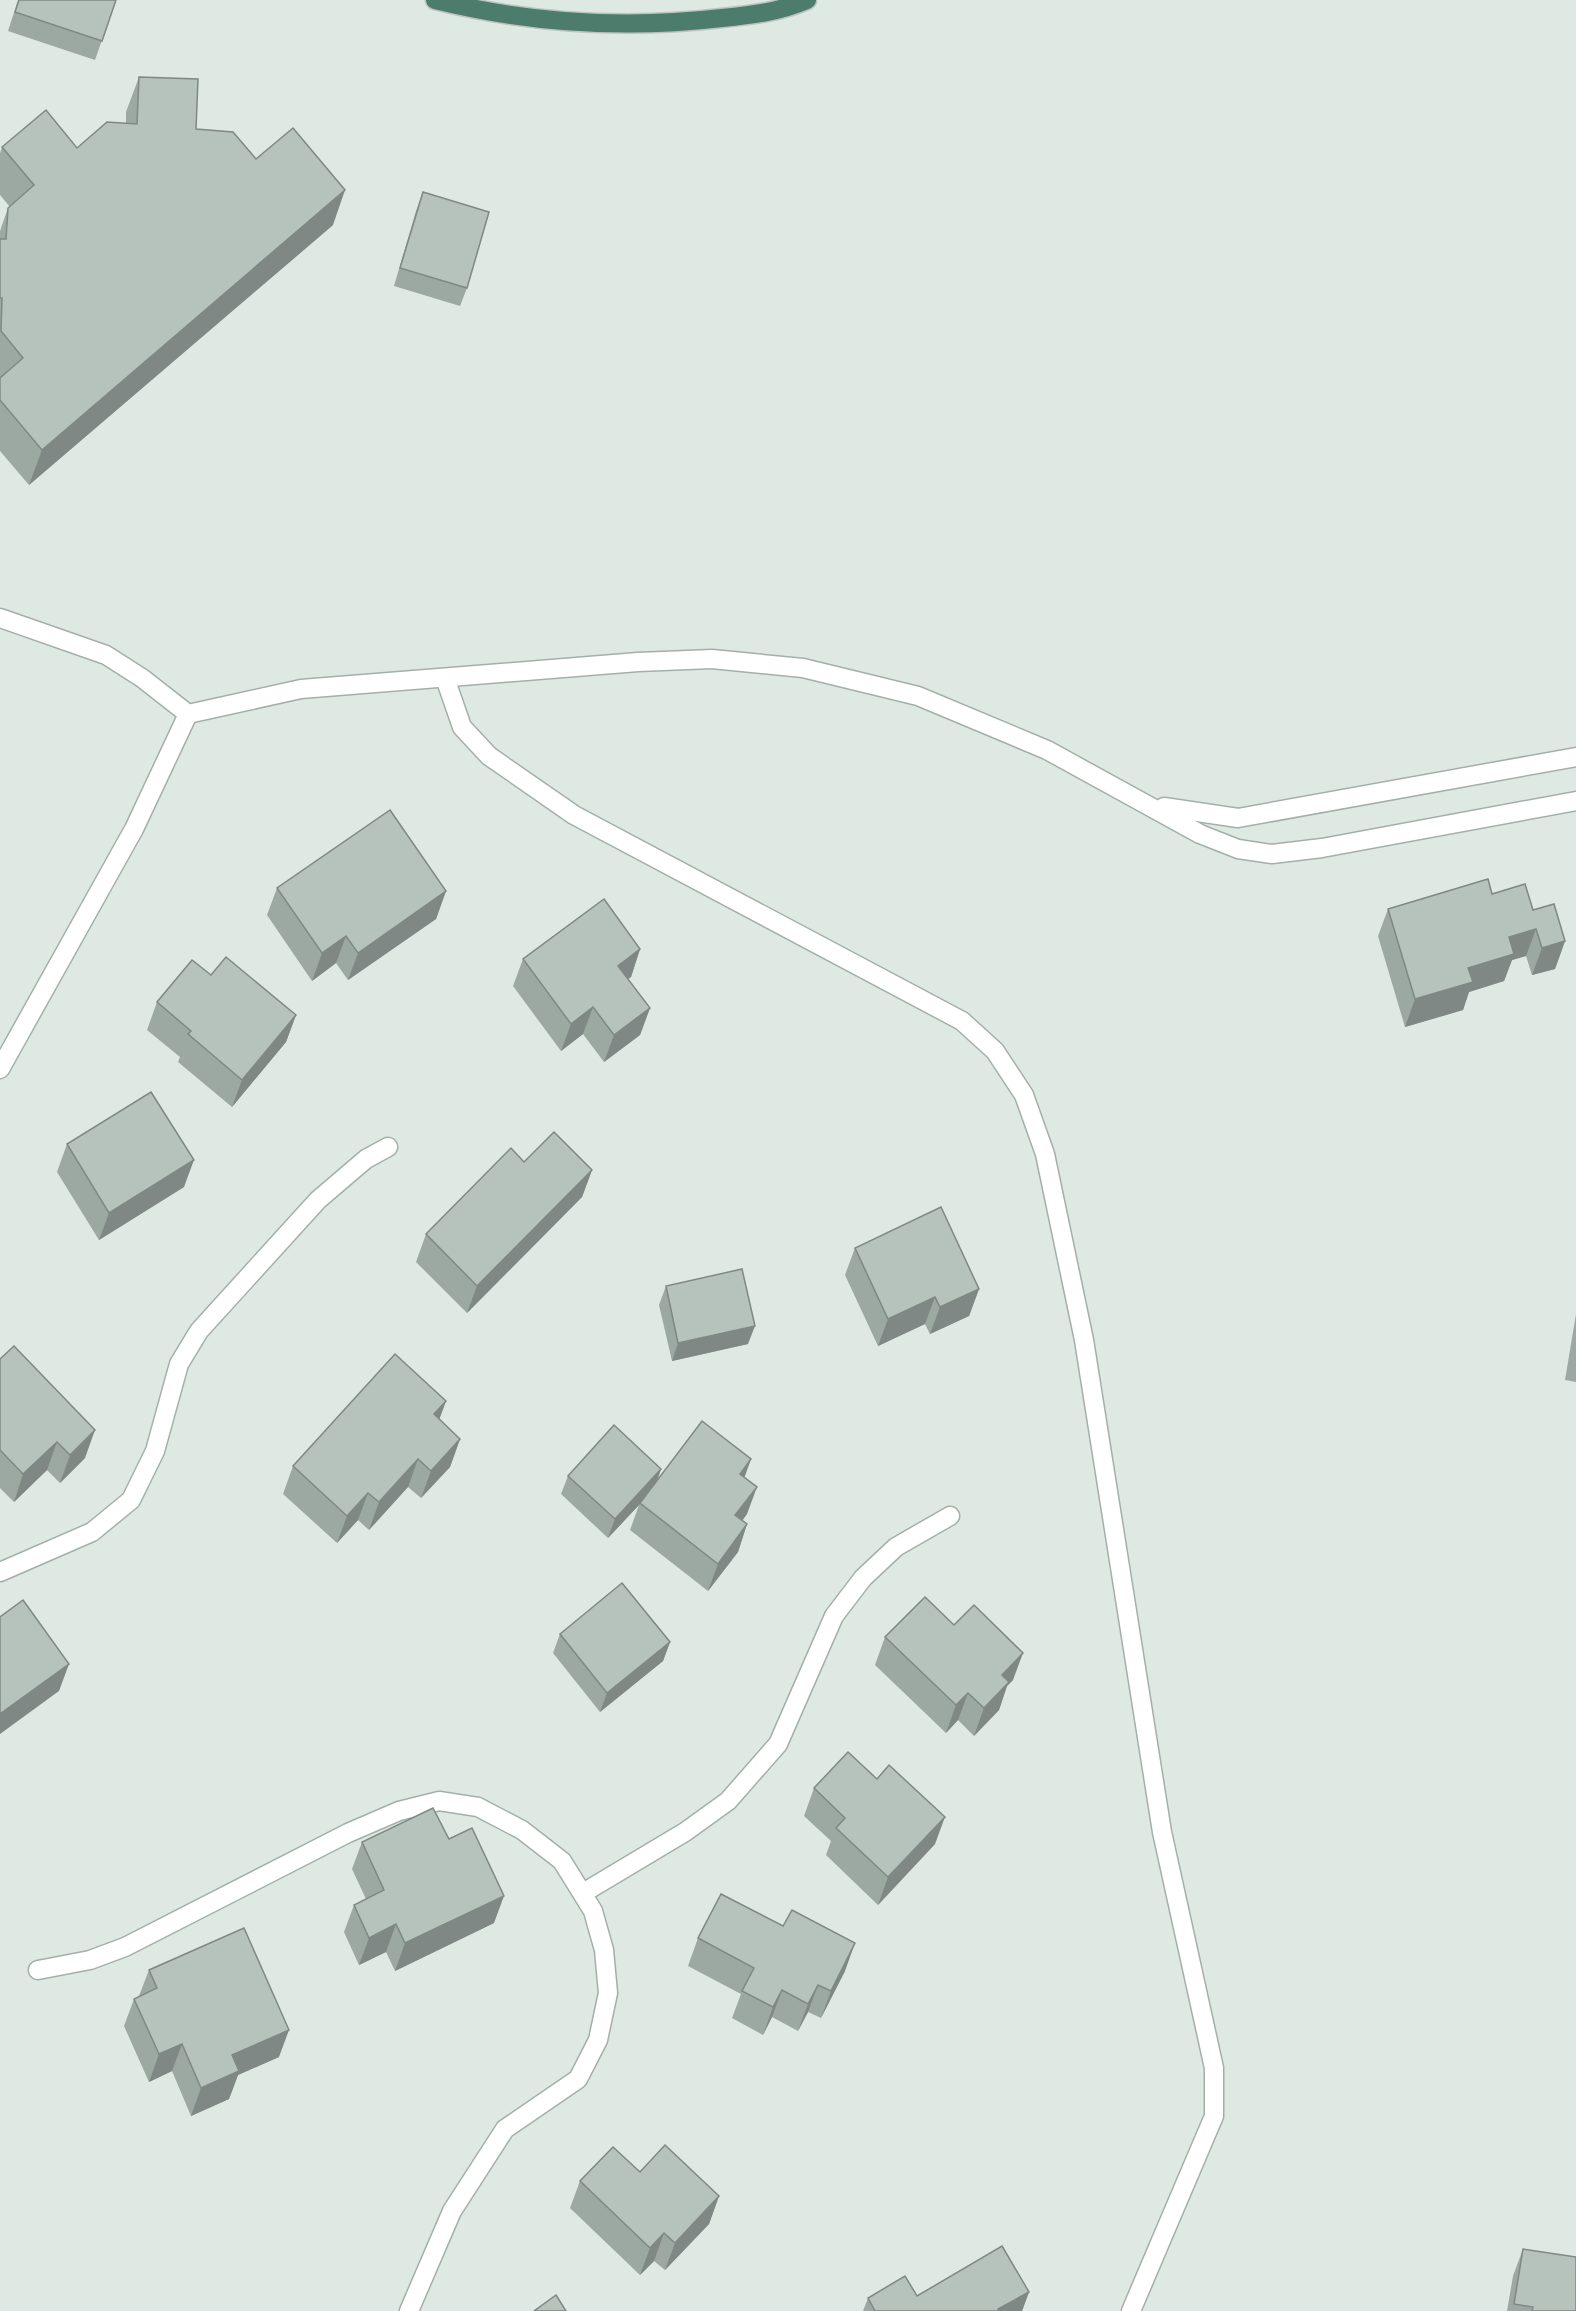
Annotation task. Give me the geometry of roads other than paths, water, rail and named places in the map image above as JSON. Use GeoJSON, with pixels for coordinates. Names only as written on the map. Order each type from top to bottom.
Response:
{"type":"FeatureCollection","features":[{"type":"Feature","properties":{"kind":"highway"},"geometry":{"type":"LineString","coordinates":[[435,0],[545,20],[675,23],[780,11],[807,0]]}},
{"type":"Feature","properties":{"kind":"street"},"geometry":{"type":"LineString","coordinates":[[0,618],[106,656],[142,678],[188,714]]}},
{"type":"Feature","properties":{"kind":"street"},"geometry":{"type":"LineString","coordinates":[[188,714],[301,689],[638,662],[712,659],[803,668],[918,696],[1047,750],[1209,837],[1238,849],[1272,854],[1322,848],[1576,801]]}},
{"type":"Feature","properties":{"kind":"street"},"geometry":{"type":"LineString","coordinates":[[445,678],[462,727],[489,756],[574,815],[962,1021],[995,1050],[1024,1095],[1045,1154],[1084,1340],[1162,1832],[1214,2068],[1214,2116],[1131,2311]]}},
{"type":"Feature","properties":{"kind":"street"},"geometry":{"type":"LineString","coordinates":[[0,1069],[134,829],[188,714]]}},
{"type":"Feature","properties":{"kind":"street"},"geometry":{"type":"LineString","coordinates":[[1152,805],[1238,818],[1576,757]]}},
{"type":"Feature","properties":{"kind":"street"},"geometry":{"type":"LineString","coordinates":[[0,1572],[92,1532],[131,1500],[155,1451],[179,1364],[199,1331],[318,1200],[366,1159],[388,1147]]}},
{"type":"Feature","properties":{"kind":"street"},"geometry":{"type":"LineString","coordinates":[[583,1893],[685,1832],[728,1801],[778,1744],[834,1616],[863,1578],[896,1547],[950,1516]]}},
{"type":"Feature","properties":{"kind":"street"},"geometry":{"type":"LineString","coordinates":[[38,1970],[90,1960],[124,1947],[348,1833],[399,1811],[439,1802],[478,1807],[522,1830],[562,1861],[593,1911],[604,1950],[608,1993],[598,2040],[578,2079],[506,2129],[452,2211],[409,2311]]}}]}
